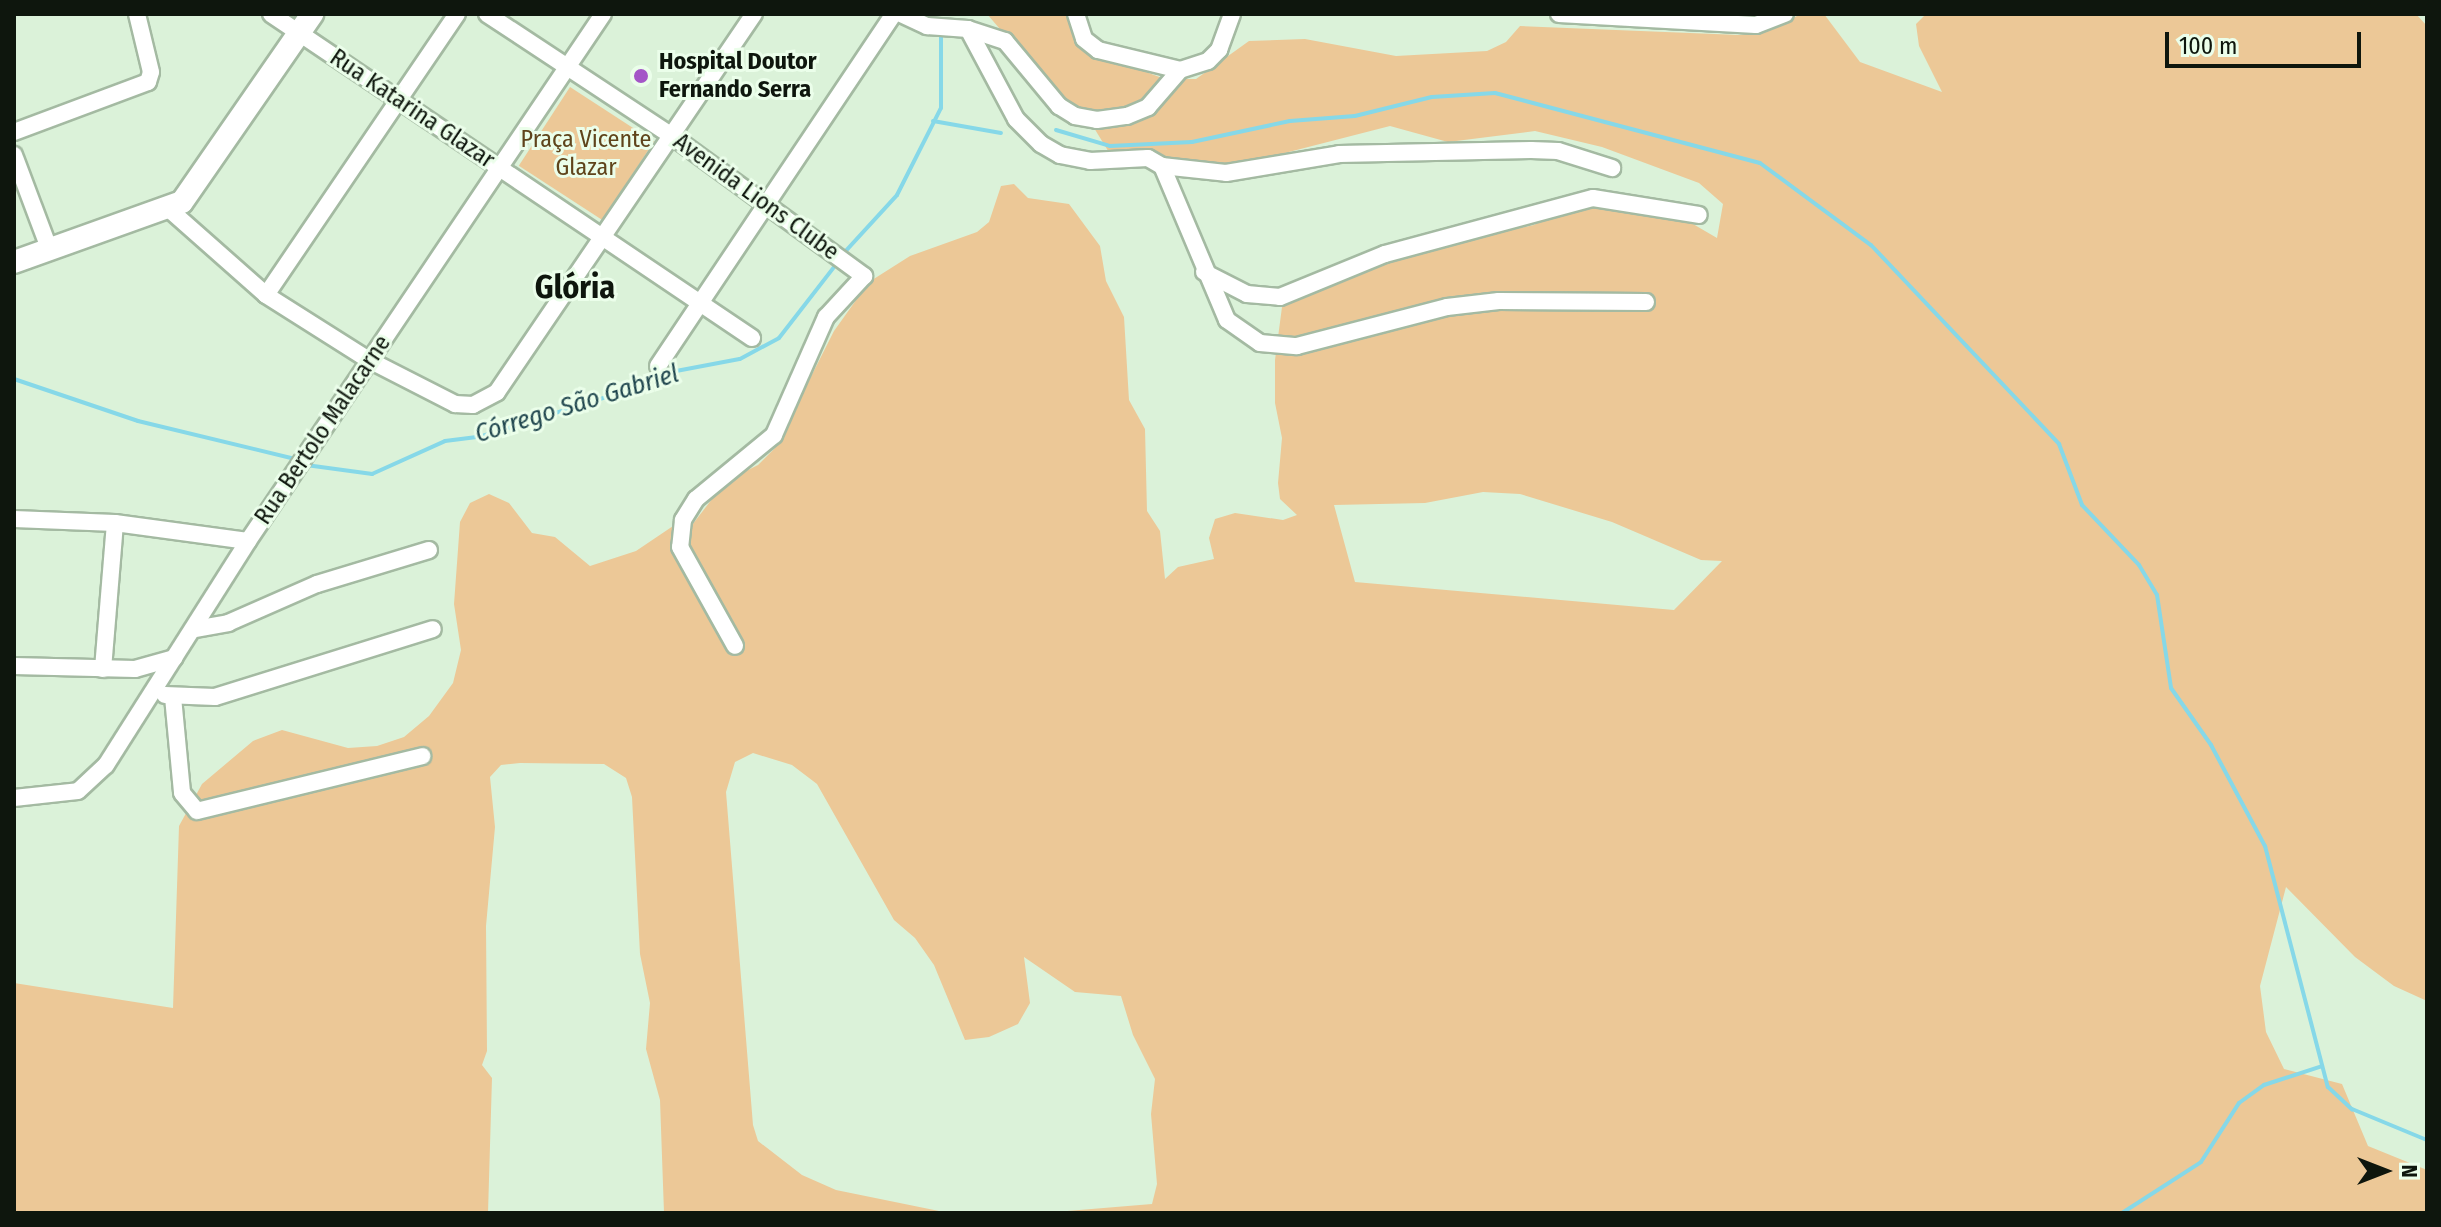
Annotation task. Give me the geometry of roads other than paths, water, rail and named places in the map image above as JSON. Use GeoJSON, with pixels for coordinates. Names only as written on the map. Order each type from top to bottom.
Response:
{"type":"FeatureCollection","features":[{"type":"Feature","properties":{"kind":"street"},"geometry":{"type":"LineString","coordinates":[[14,132],[148,82],[151,72],[137,14]]}},
{"type":"Feature","properties":{"kind":"street","name":"Rua Katarina Glazar"},"geometry":{"type":"LineString","coordinates":[[271,14],[752,338]]}},
{"type":"Feature","properties":{"kind":"street"},"geometry":{"type":"LineString","coordinates":[[14,262],[170,210],[193,192],[312,14]]}},
{"type":"Feature","properties":{"kind":"street"},"geometry":{"type":"LineString","coordinates":[[266,295],[457,14]]}},
{"type":"Feature","properties":{"kind":"street","name":"Avenida Lions Clube"},"geometry":{"type":"LineString","coordinates":[[487,14],[672,136],[864,276],[826,317],[774,435],[696,499],[683,520],[680,547],[735,646]]}},
{"type":"Feature","properties":{"kind":"street","name":"Rua Bertolo Malacarne"},"geometry":{"type":"LineString","coordinates":[[14,798],[60,796],[91,783],[155,692],[248,541],[603,14]]}},
{"type":"Feature","properties":{"kind":"street"},"geometry":{"type":"LineString","coordinates":[[170,210],[266,295],[369,360],[455,404],[473,405],[497,392],[605,238],[754,14]]}},
{"type":"Feature","properties":{"kind":"street"},"geometry":{"type":"LineString","coordinates":[[658,366],[894,14]]}},
{"type":"Feature","properties":{"kind":"street"},"geometry":{"type":"LineString","coordinates":[[901,14],[941,28],[968,22],[1005,41],[1059,106],[1097,120],[1148,107],[1180,70],[1208,61],[1219,50],[1232,14]]}},
{"type":"Feature","properties":{"kind":"street"},"geometry":{"type":"LineString","coordinates":[[1076,14],[1084,39],[1098,50],[1180,70]]}},
{"type":"Feature","properties":{"kind":"street"},"geometry":{"type":"LineString","coordinates":[[1559,14],[1756,25],[1785,14]]}},
{"type":"Feature","properties":{"kind":"street"},"geometry":{"type":"LineString","coordinates":[[968,22],[1016,119],[1041,144],[1060,155],[1090,161],[1148,158],[1162,166],[1241,173],[1339,154],[1531,150],[1558,151],[1612,168]]}},
{"type":"Feature","properties":{"kind":"street"},"geometry":{"type":"LineString","coordinates":[[14,155],[49,248]]}},
{"type":"Feature","properties":{"kind":"street"},"geometry":{"type":"LineString","coordinates":[[1162,166],[1204,272],[1227,320],[1260,343],[1280,347],[1499,301],[1646,302]]}},
{"type":"Feature","properties":{"kind":"street"},"geometry":{"type":"LineString","coordinates":[[1204,272],[1247,294],[1280,297],[1385,254],[1593,198],[1699,215]]}},
{"type":"Feature","properties":{"kind":"street"},"geometry":{"type":"LineString","coordinates":[[14,519],[115,523],[248,541]]}},
{"type":"Feature","properties":{"kind":"street"},"geometry":{"type":"LineString","coordinates":[[103,669],[115,523]]}},
{"type":"Feature","properties":{"kind":"street"},"geometry":{"type":"LineString","coordinates":[[195,629],[228,623],[317,584],[429,550]]}},
{"type":"Feature","properties":{"kind":"street"},"geometry":{"type":"LineString","coordinates":[[155,692],[173,697],[215,697],[433,629]]}},
{"type":"Feature","properties":{"kind":"street"},"geometry":{"type":"LineString","coordinates":[[14,666],[135,669],[174,658]]}},
{"type":"Feature","properties":{"kind":"street"},"geometry":{"type":"LineString","coordinates":[[173,697],[182,793],[197,811],[422,756]]}},
{"type":"Feature","properties":{"kind":"waterway","name":"Córrego São Gabriel"},"geometry":{"type":"LineString","coordinates":[[842,255],[897,195],[941,108],[941,32]]}},
{"type":"Feature","properties":{"kind":"waterway"},"geometry":{"type":"LineString","coordinates":[[1056,130],[1110,146],[1192,142],[1290,121],[1355,116],[1432,97],[1495,93],[1760,163],[1871,245],[2059,444],[2082,505],[2139,565],[2157,595],[2171,688],[2211,745],[2265,846],[2328,1087],[2352,1109],[2427,1140]]}},
{"type":"Feature","properties":{"kind":"waterway"},"geometry":{"type":"LineString","coordinates":[[933,121],[1001,133]]}},
{"type":"Feature","properties":{"kind":"waterway","name":"Córrego São Gabriel"},"geometry":{"type":"LineString","coordinates":[[306,465],[372,474],[445,441],[479,437],[607,397],[655,375],[740,359],[779,338],[838,262]]}},
{"type":"Feature","properties":{"kind":"waterway","name":"Córrego São Gabriel"},"geometry":{"type":"LineString","coordinates":[[14,379],[138,421],[299,460]]}},
{"type":"Feature","properties":{"kind":"waterway"},"geometry":{"type":"LineString","coordinates":[[2122,1213],[2201,1162],[2239,1103],[2264,1085],[2322,1066]]}},
{"type":"Feature","properties":{"kind":"place","name":"Hospital Doutor Fernando Serra"},"geometry":{"type":"Point","coordinates":[641,76]}},
{"type":"Feature","properties":{"kind":"district","name":"Glória"},"geometry":{"type":"Point","coordinates":[575,287]}},
{"type":"Feature","properties":{"kind":"park label","name":"Praça Vicente Glazar"},"geometry":{"type":"Point","coordinates":[586,154]}}]}
